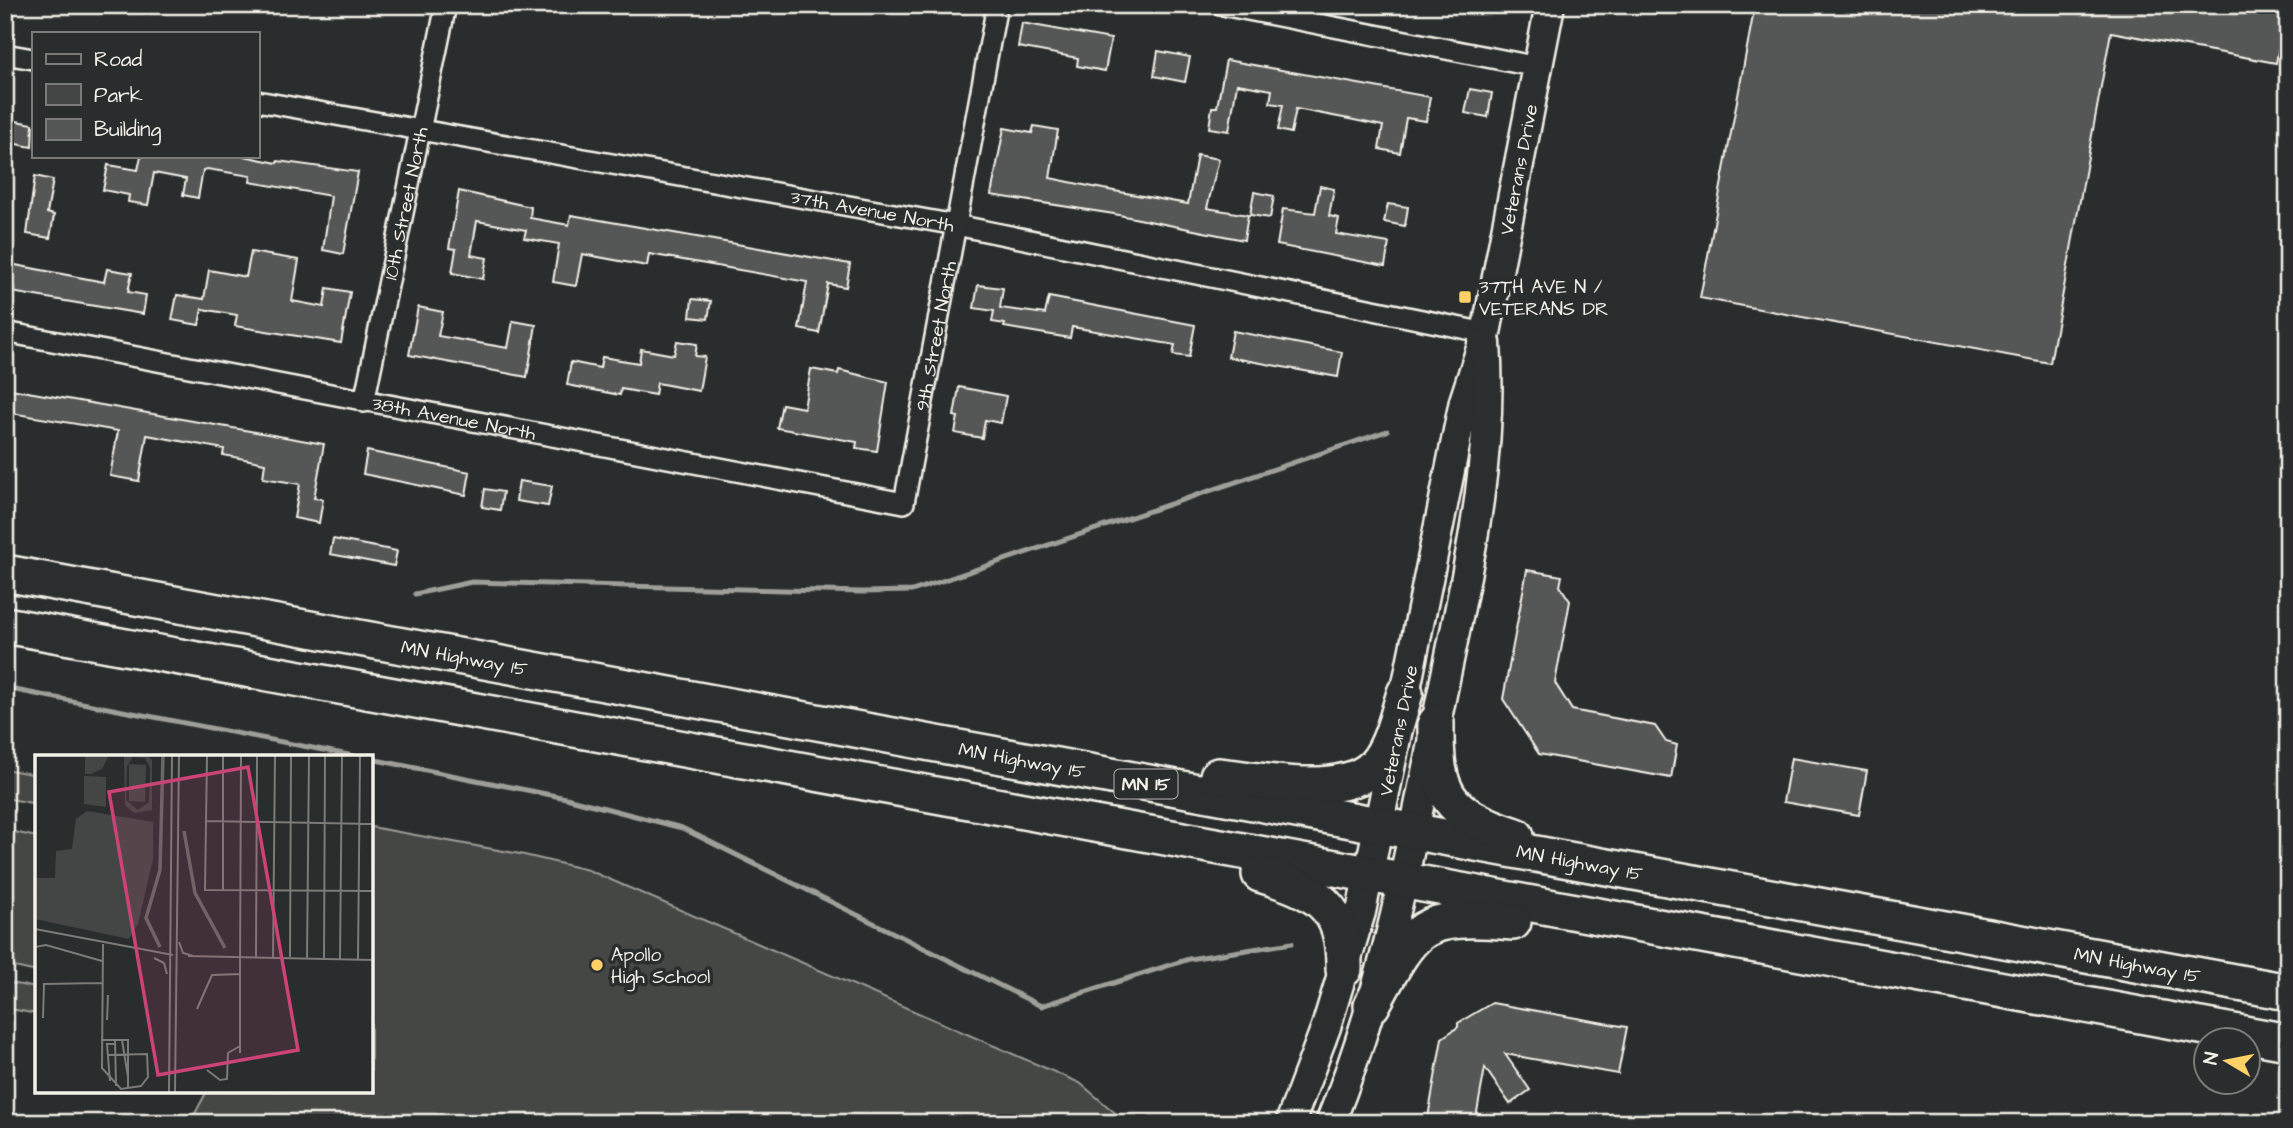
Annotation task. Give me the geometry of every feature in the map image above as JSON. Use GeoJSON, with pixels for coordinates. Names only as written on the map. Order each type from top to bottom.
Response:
{"type":"FeatureCollection","features":[{"type":"Feature","properties":{"kind":"highway","name":"MN Highway 15"},"geometry":{"type":"LineString","coordinates":[[5,573],[2288,992]]}},
{"type":"Feature","properties":{"kind":"highway"},"geometry":{"type":"LineString","coordinates":[[5,625],[1404,883],[2288,1042]]}},
{"type":"Feature","properties":{"kind":"highway"},"geometry":{"type":"LineString","coordinates":[[996,756],[1311,785],[1340,783],[1363,774],[1379,761],[1392,735],[1405,693]]}},
{"type":"Feature","properties":{"kind":"highway"},"geometry":{"type":"LineString","coordinates":[[1436,723],[1438,773],[1451,801],[1461,812],[1493,828],[1632,873]]}},
{"type":"Feature","properties":{"kind":"highway"},"geometry":{"type":"LineString","coordinates":[[1037,814],[1304,888],[1321,899],[1333,914],[1344,943],[1344,969]]}},
{"type":"Feature","properties":{"kind":"highway"},"geometry":{"type":"LineString","coordinates":[[1372,1005],[1406,945],[1423,929],[1444,920],[1478,919],[1726,941]]}},
{"type":"Feature","properties":{"kind":"main road","name":"Veterans Drive"},"geometry":{"type":"LineString","coordinates":[[1290,1123],[1344,969],[1369,876],[1464,401],[1486,333],[1550,5]]}},
{"type":"Feature","properties":{"kind":"main road","name":"Veterans Drive"},"geometry":{"type":"LineString","coordinates":[[1330,1123],[1372,1005],[1404,883],[1436,723],[1479,498],[1489,389],[1486,333]]}},
{"type":"Feature","properties":{"kind":"street","name":"10th Street North"},"geometry":{"type":"LineString","coordinates":[[364,402],[446,5]]}},
{"type":"Feature","properties":{"kind":"street","name":"9th Street North"},"geometry":{"type":"LineString","coordinates":[[904,503],[997,5]]}},
{"type":"Feature","properties":{"kind":"street"},"geometry":{"type":"LineString","coordinates":[[1222,5],[1538,66]]}},
{"type":"Feature","properties":{"kind":"street"},"geometry":{"type":"LineString","coordinates":[[5,54],[32,59]]}},
{"type":"Feature","properties":{"kind":"street","name":"37th Avenue North"},"geometry":{"type":"LineString","coordinates":[[259,101],[956,225],[1486,333]]}},
{"type":"Feature","properties":{"kind":"street","name":"38th Avenue North"},"geometry":{"type":"LineString","coordinates":[[5,332],[904,503]]}},
{"type":"Feature","properties":{"kind":"green space"},"geometry":{"type":"Polygon","coordinates":[[[5,769],[35,775],[35,804],[5,798],[5,769]]]}},
{"type":"Feature","properties":{"kind":"green space","name":"Apollo High School"},"geometry":{"type":"Polygon","coordinates":[[[373,827],[520,854],[588,870],[1080,1083],[1127,1123],[190,1123],[206,1093],[373,1093],[373,827]]]}},
{"type":"Feature","properties":{"kind":"green space"},"geometry":{"type":"Polygon","coordinates":[[[5,830],[35,837],[35,972],[5,965],[5,830]]]}},
{"type":"Feature","properties":{"kind":"green space"},"geometry":{"type":"Polygon","coordinates":[[[5,982],[35,988],[35,1014],[5,1008],[5,982]]]}},
{"type":"Feature","properties":{"kind":"building"},"geometry":{"type":"Polygon","coordinates":[[[1755,5],[2287,5],[2276,63],[2111,32],[2050,363],[1700,298],[1755,5]]]}},
{"type":"Feature","properties":{"kind":"building"},"geometry":{"type":"Polygon","coordinates":[[[1022,23],[1111,39],[1105,71],[1077,66],[1078,58],[1018,47],[1022,23]]]}},
{"type":"Feature","properties":{"kind":"building"},"geometry":{"type":"Polygon","coordinates":[[[1158,51],[1190,57],[1185,82],[1154,76],[1158,51]]]}},
{"type":"Feature","properties":{"kind":"building"},"geometry":{"type":"Polygon","coordinates":[[[1226,60],[1430,97],[1426,121],[1406,118],[1400,153],[1379,149],[1383,126],[1296,109],[1291,133],[1278,130],[1283,105],[1270,103],[1272,90],[1237,84],[1229,131],[1209,128],[1212,107],[1217,107],[1226,60]]]}},
{"type":"Feature","properties":{"kind":"building"},"geometry":{"type":"Polygon","coordinates":[[[1470,89],[1492,93],[1488,117],[1465,113],[1470,89]]]}},
{"type":"Feature","properties":{"kind":"building"},"geometry":{"type":"Polygon","coordinates":[[[5,119],[32,124],[32,147],[5,142],[5,119]]]}},
{"type":"Feature","properties":{"kind":"building"},"geometry":{"type":"Polygon","coordinates":[[[1034,126],[1058,130],[1050,178],[1103,189],[1188,204],[1197,155],[1219,159],[1207,208],[1248,215],[1244,240],[1114,214],[991,195],[1004,128],[1032,133],[1034,126]]]}},
{"type":"Feature","properties":{"kind":"building"},"geometry":{"type":"Polygon","coordinates":[[[141,158],[253,158],[358,172],[343,254],[323,250],[331,196],[250,182],[251,176],[207,169],[203,170],[198,198],[183,195],[186,179],[154,173],[148,205],[128,202],[129,195],[103,190],[108,165],[138,170],[141,158]]]}},
{"type":"Feature","properties":{"kind":"building"},"geometry":{"type":"Polygon","coordinates":[[[35,176],[53,180],[47,213],[54,215],[50,238],[27,234],[35,176]]]}},
{"type":"Feature","properties":{"kind":"building"},"geometry":{"type":"Polygon","coordinates":[[[1320,186],[1334,189],[1329,216],[1339,218],[1336,234],[1389,243],[1385,266],[1277,245],[1283,209],[1315,213],[1320,186]]]}},
{"type":"Feature","properties":{"kind":"building"},"geometry":{"type":"Polygon","coordinates":[[[459,191],[531,207],[530,218],[569,225],[571,215],[850,264],[846,287],[828,284],[819,333],[799,329],[807,282],[649,254],[647,266],[582,254],[576,286],[553,282],[559,244],[524,238],[526,230],[477,221],[471,255],[487,258],[483,279],[452,273],[456,249],[449,248],[459,191]]]}},
{"type":"Feature","properties":{"kind":"building"},"geometry":{"type":"Polygon","coordinates":[[[1254,192],[1274,196],[1270,218],[1250,215],[1254,192]]]}},
{"type":"Feature","properties":{"kind":"building"},"geometry":{"type":"Polygon","coordinates":[[[1388,204],[1408,207],[1405,226],[1384,222],[1388,204]]]}},
{"type":"Feature","properties":{"kind":"building"},"geometry":{"type":"Polygon","coordinates":[[[251,252],[299,260],[292,301],[324,307],[327,288],[350,292],[341,343],[235,326],[237,315],[202,309],[199,325],[172,320],[177,295],[204,299],[209,270],[246,277],[251,252]]]}},
{"type":"Feature","properties":{"kind":"building"},"geometry":{"type":"Polygon","coordinates":[[[5,263],[104,282],[107,269],[132,273],[128,292],[146,295],[143,314],[5,291],[5,263]]]}},
{"type":"Feature","properties":{"kind":"building"},"geometry":{"type":"Polygon","coordinates":[[[978,285],[1003,288],[1000,308],[1045,314],[1049,297],[1195,325],[1189,357],[1173,355],[1175,345],[1072,327],[1070,338],[1004,327],[1005,324],[992,322],[994,311],[974,308],[978,285]]]}},
{"type":"Feature","properties":{"kind":"building"},"geometry":{"type":"Polygon","coordinates":[[[692,299],[711,301],[708,319],[690,317],[692,299]]]}},
{"type":"Feature","properties":{"kind":"building"},"geometry":{"type":"Polygon","coordinates":[[[418,307],[443,312],[438,336],[508,348],[513,321],[536,325],[527,377],[409,355],[418,307]]]}},
{"type":"Feature","properties":{"kind":"building"},"geometry":{"type":"Polygon","coordinates":[[[1233,331],[1342,352],[1338,377],[1228,357],[1233,331]]]}},
{"type":"Feature","properties":{"kind":"building"},"geometry":{"type":"Polygon","coordinates":[[[677,341],[697,344],[695,356],[705,357],[699,391],[657,383],[655,395],[621,389],[620,395],[567,385],[571,362],[600,368],[602,357],[639,363],[641,349],[674,355],[677,341]]]}},
{"type":"Feature","properties":{"kind":"building"},"geometry":{"type":"Polygon","coordinates":[[[811,369],[838,374],[839,370],[888,382],[877,451],[856,448],[857,442],[777,428],[782,404],[804,408],[811,369]]]}},
{"type":"Feature","properties":{"kind":"building"},"geometry":{"type":"Polygon","coordinates":[[[959,387],[1006,396],[1001,423],[985,420],[982,438],[955,433],[958,417],[954,416],[959,387]]]}},
{"type":"Feature","properties":{"kind":"building"},"geometry":{"type":"Polygon","coordinates":[[[5,388],[324,444],[314,498],[323,499],[319,523],[294,518],[300,484],[263,478],[265,463],[223,455],[224,449],[147,435],[139,481],[110,476],[118,431],[5,412],[5,388]]]}},
{"type":"Feature","properties":{"kind":"building"},"geometry":{"type":"Polygon","coordinates":[[[367,451],[470,472],[466,495],[363,474],[367,451]]]}},
{"type":"Feature","properties":{"kind":"building"},"geometry":{"type":"Polygon","coordinates":[[[519,481],[552,486],[548,506],[516,501],[519,481]]]}},
{"type":"Feature","properties":{"kind":"building"},"geometry":{"type":"Polygon","coordinates":[[[485,489],[503,492],[500,510],[482,507],[485,489]]]}},
{"type":"Feature","properties":{"kind":"building"},"geometry":{"type":"Polygon","coordinates":[[[333,539],[397,551],[394,566],[330,554],[333,539]]]}},
{"type":"Feature","properties":{"kind":"building"},"geometry":{"type":"Polygon","coordinates":[[[1527,570],[1562,576],[1560,586],[1570,601],[1555,683],[1572,710],[1655,726],[1666,742],[1677,745],[1671,778],[1539,754],[1503,699],[1527,570]]]}},
{"type":"Feature","properties":{"kind":"building"},"geometry":{"type":"Polygon","coordinates":[[[1791,758],[1867,771],[1859,815],[1783,802],[1791,758]]]}},
{"type":"Feature","properties":{"kind":"building"},"geometry":{"type":"Polygon","coordinates":[[[1492,1003],[1627,1027],[1618,1074],[1505,1054],[1530,1090],[1510,1104],[1485,1068],[1475,1123],[1427,1123],[1442,1038],[1458,1027],[1458,1023],[1492,1003]]]}},
{"type":"Feature","properties":{"kind":"waterway"},"geometry":{"type":"LineString","coordinates":[[415,594],[472,582],[912,591],[1387,431]]}},
{"type":"Feature","properties":{"kind":"waterway"},"geometry":{"type":"LineString","coordinates":[[5,688],[349,755]]}},
{"type":"Feature","properties":{"kind":"waterway"},"geometry":{"type":"LineString","coordinates":[[373,759],[566,798],[682,828],[1041,1006],[1189,959],[1292,943]]}},
{"type":"Feature","properties":{"kind":"place","name":"37TH AVE N / VETERANS DR"},"geometry":{"type":"Point","coordinates":[1465,297]}},
{"type":"Feature","properties":{"kind":"place","name":"Apollo High School"},"geometry":{"type":"Point","coordinates":[597,965]}}]}
